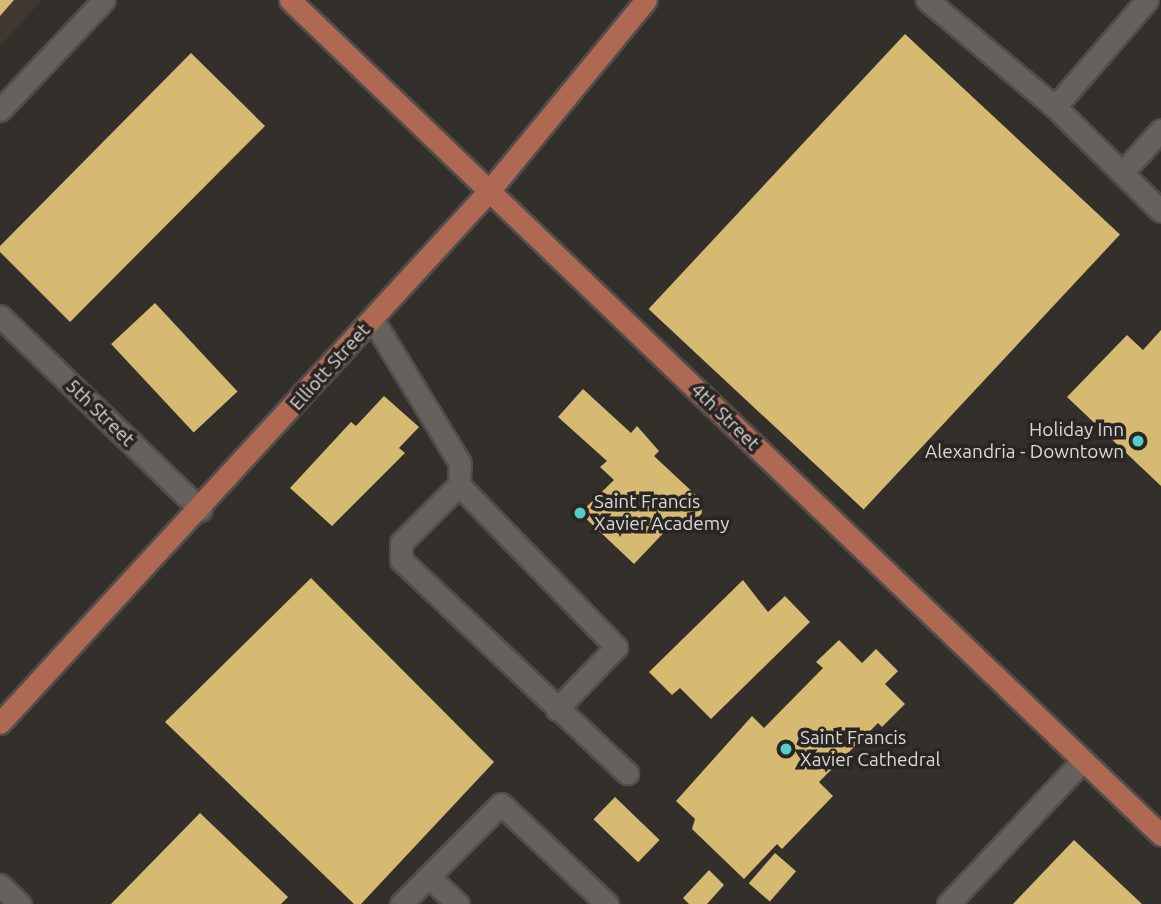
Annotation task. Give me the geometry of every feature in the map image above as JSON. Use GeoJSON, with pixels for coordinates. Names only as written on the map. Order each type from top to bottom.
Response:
{"type":"FeatureCollection","features":[{"type":"Feature","properties":{"kind":"main road","name":"4th Street"},"geometry":{"type":"LineString","coordinates":[[290,0],[1161,835]]}},
{"type":"Feature","properties":{"kind":"main road","name":"Elliott Street"},"geometry":{"type":"LineString","coordinates":[[0,723],[201,510],[489,191],[646,0]]}},
{"type":"Feature","properties":{"kind":"street"},"geometry":{"type":"LineString","coordinates":[[0,110],[104,0]]}},
{"type":"Feature","properties":{"kind":"street"},"geometry":{"type":"LineString","coordinates":[[927,0],[1055,107],[1161,211]]}},
{"type":"Feature","properties":{"kind":"street"},"geometry":{"type":"LineString","coordinates":[[1055,107],[1147,0]]}},
{"type":"Feature","properties":{"kind":"street"},"geometry":{"type":"LineString","coordinates":[[1122,173],[1161,130]]}},
{"type":"Feature","properties":{"kind":"street","name":"5th Street"},"geometry":{"type":"LineString","coordinates":[[0,316],[201,510]]}},
{"type":"Feature","properties":{"kind":"street"},"geometry":{"type":"LineString","coordinates":[[373,320],[460,463],[459,485],[401,542],[401,560],[627,773]]}},
{"type":"Feature","properties":{"kind":"street"},"geometry":{"type":"LineString","coordinates":[[459,485],[616,647],[557,709]]}},
{"type":"Feature","properties":{"kind":"street"},"geometry":{"type":"LineString","coordinates":[[948,904],[1083,760]]}},
{"type":"Feature","properties":{"kind":"street"},"geometry":{"type":"LineString","coordinates":[[401,904],[500,804],[607,904]]}},
{"type":"Feature","properties":{"kind":"street"},"geometry":{"type":"LineString","coordinates":[[429,877],[458,904]]}},
{"type":"Feature","properties":{"kind":"street"},"geometry":{"type":"LineString","coordinates":[[0,886],[20,904]]}},
{"type":"Feature","properties":{"kind":"shaded area"},"geometry":{"type":"Polygon","coordinates":[[[0,0],[42,0],[0,46],[0,0]]]}},
{"type":"Feature","properties":{"kind":"building"},"geometry":{"type":"Polygon","coordinates":[[[0,0],[14,0],[0,16],[0,0]]]}},
{"type":"Feature","properties":{"kind":"building"},"geometry":{"type":"Polygon","coordinates":[[[905,34],[1120,235],[864,509],[649,309],[905,34]]]}},
{"type":"Feature","properties":{"kind":"building"},"geometry":{"type":"Polygon","coordinates":[[[191,53],[265,126],[70,322],[0,252],[0,246],[191,53]]]}},
{"type":"Feature","properties":{"kind":"building"},"geometry":{"type":"Polygon","coordinates":[[[155,303],[238,391],[194,432],[111,344],[155,303]]]}},
{"type":"Feature","properties":{"kind":"building","name":"Holiday Inn Alexandria - Downtown"},"geometry":{"type":"Polygon","coordinates":[[[1161,330],[1161,486],[1067,397],[1127,335],[1143,350],[1161,330]]]}},
{"type":"Feature","properties":{"kind":"building"},"geometry":{"type":"Polygon","coordinates":[[[583,389],[631,433],[637,426],[659,451],[654,456],[700,499],[702,513],[689,528],[671,525],[634,564],[580,513],[614,480],[600,467],[607,461],[558,417],[583,389]]]}},
{"type":"Feature","properties":{"kind":"building"},"geometry":{"type":"Polygon","coordinates":[[[384,396],[419,427],[399,448],[405,453],[332,526],[290,488],[351,422],[356,426],[384,396]]]}},
{"type":"Feature","properties":{"kind":"building"},"geometry":{"type":"Polygon","coordinates":[[[311,578],[494,762],[361,904],[354,904],[165,722],[311,578]]]}},
{"type":"Feature","properties":{"kind":"building"},"geometry":{"type":"Polygon","coordinates":[[[743,580],[768,612],[785,596],[810,622],[711,719],[680,688],[672,695],[649,672],[743,580]]]}},
{"type":"Feature","properties":{"kind":"building","name":"Saint Francis Xavier Cathedral"},"geometry":{"type":"Polygon","coordinates":[[[839,640],[862,663],[876,649],[898,671],[885,684],[905,704],[882,727],[878,723],[819,782],[833,796],[782,849],[777,844],[744,879],[692,829],[695,819],[676,801],[752,716],[764,728],[823,668],[816,662],[839,640]]]}},
{"type":"Feature","properties":{"kind":"building"},"geometry":{"type":"Polygon","coordinates":[[[615,797],[660,840],[638,862],[593,819],[615,797]]]}},
{"type":"Feature","properties":{"kind":"building"},"geometry":{"type":"Polygon","coordinates":[[[200,813],[288,897],[281,904],[111,904],[200,813]]]}},
{"type":"Feature","properties":{"kind":"building"},"geometry":{"type":"Polygon","coordinates":[[[1074,840],[1142,904],[1013,904],[1074,840]]]}},
{"type":"Feature","properties":{"kind":"building"},"geometry":{"type":"Polygon","coordinates":[[[775,853],[796,871],[770,902],[749,883],[775,853]]]}},
{"type":"Feature","properties":{"kind":"building"},"geometry":{"type":"Polygon","coordinates":[[[709,870],[724,885],[707,904],[689,904],[683,898],[709,870]]]}},
{"type":"Feature","properties":{"kind":"place","name":"Holiday Inn Alexandria - Downtown"},"geometry":{"type":"Point","coordinates":[1138,441]}},
{"type":"Feature","properties":{"kind":"place","name":"Saint Francis Xavier Academy"},"geometry":{"type":"Point","coordinates":[580,513]}},
{"type":"Feature","properties":{"kind":"place","name":"Saint Francis Xavier Cathedral"},"geometry":{"type":"Point","coordinates":[786,749]}}]}
